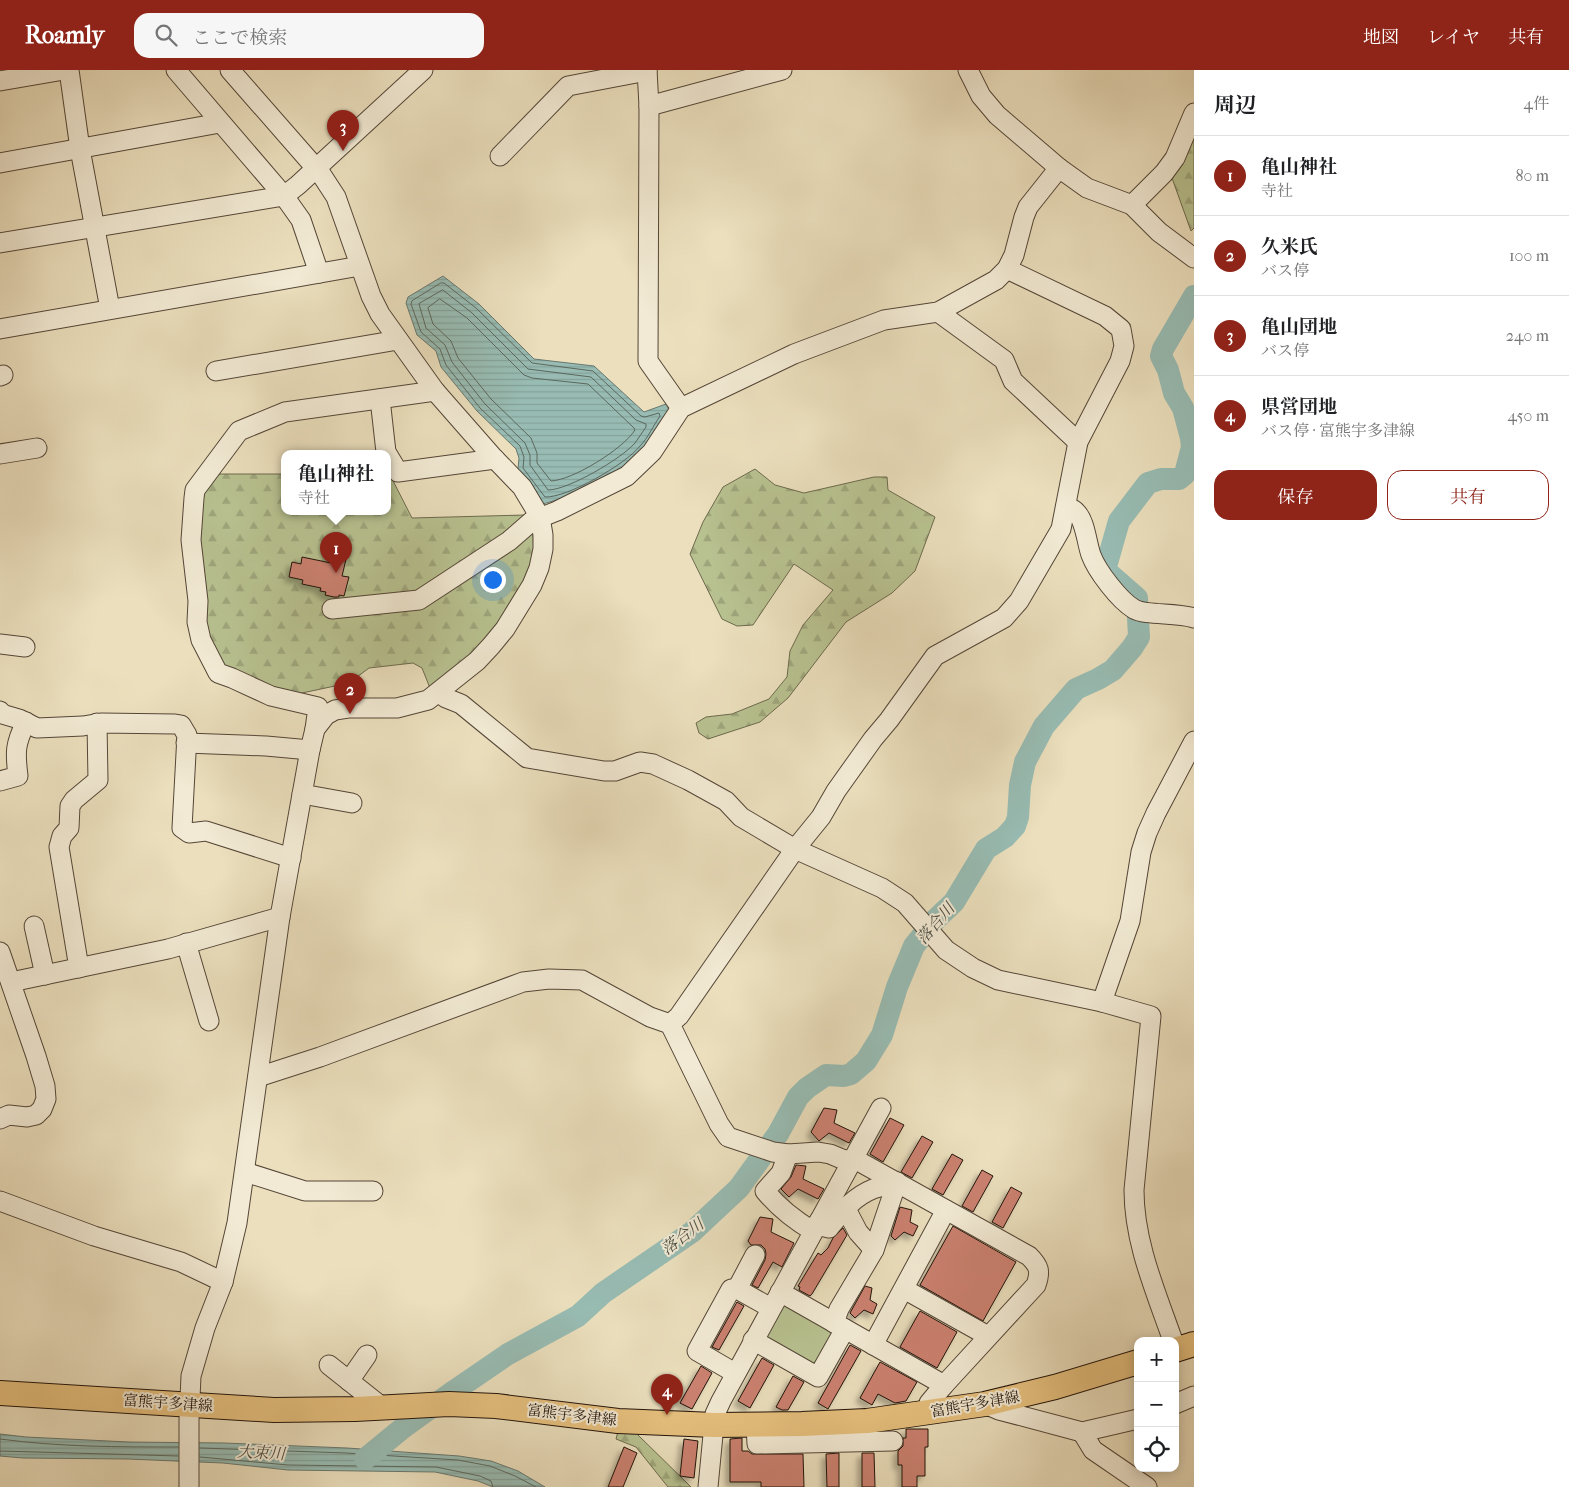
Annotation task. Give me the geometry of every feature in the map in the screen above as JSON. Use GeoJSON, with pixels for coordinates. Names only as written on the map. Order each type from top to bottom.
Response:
{"type":"FeatureCollection","features":[{"type":"Feature","properties":{"kind":"main road","name":"富熊宇多津線"},"geometry":{"type":"LineString","coordinates":[[0,1393],[189,1412],[317,1411],[449,1404],[496,1406],[618,1421],[714,1425],[802,1424],[856,1431],[928,1413],[985,1404],[1055,1387],[1134,1363]]}},
{"type":"Feature","properties":{"kind":"street"},"geometry":{"type":"LineString","coordinates":[[0,76],[2,70]]}},
{"type":"Feature","properties":{"kind":"street"},"geometry":{"type":"LineString","coordinates":[[0,81],[64,70]]}},
{"type":"Feature","properties":{"kind":"street"},"geometry":{"type":"LineString","coordinates":[[70,70],[80,148],[110,309]]}},
{"type":"Feature","properties":{"kind":"street"},"geometry":{"type":"LineString","coordinates":[[176,70],[284,196],[301,220],[319,273]]}},
{"type":"Feature","properties":{"kind":"street"},"geometry":{"type":"LineString","coordinates":[[230,70],[316,168],[336,197],[371,296],[380,314],[435,391],[495,460],[522,487],[540,517],[544,535],[539,568],[532,585],[505,629],[477,661],[428,700],[397,708],[348,708],[335,710],[326,715],[315,729]]}},
{"type":"Feature","properties":{"kind":"street"},"geometry":{"type":"LineString","coordinates":[[649,106],[782,70]]}},
{"type":"Feature","properties":{"kind":"street"},"geometry":{"type":"LineString","coordinates":[[968,70],[981,96],[997,115],[1059,168],[1088,188],[1132,205],[1159,232],[1194,258]]}},
{"type":"Feature","properties":{"kind":"street"},"geometry":{"type":"LineString","coordinates":[[500,156],[568,86],[587,76],[647,71],[649,106],[648,361],[681,408]]}},
{"type":"Feature","properties":{"kind":"street"},"geometry":{"type":"LineString","coordinates":[[0,243],[284,196],[416,73]]}},
{"type":"Feature","properties":{"kind":"street"},"geometry":{"type":"LineString","coordinates":[[1132,205],[1170,166],[1194,113]]}},
{"type":"Feature","properties":{"kind":"street"},"geometry":{"type":"LineString","coordinates":[[0,163],[220,123]]}},
{"type":"Feature","properties":{"kind":"street"},"geometry":{"type":"LineString","coordinates":[[332,609],[419,600],[509,542],[532,521],[557,511],[627,476],[652,452],[681,408],[794,354],[884,320],[938,312],[996,280],[1007,269],[1014,255],[1028,207],[1059,168]]}},
{"type":"Feature","properties":{"kind":"street"},"geometry":{"type":"LineString","coordinates":[[0,329],[360,266]]}},
{"type":"Feature","properties":{"kind":"street"},"geometry":{"type":"LineString","coordinates":[[670,1024],[679,1016],[796,849],[821,817],[836,791],[935,656],[1004,618],[1019,601],[1061,530],[1078,442],[1120,361],[1124,346],[1121,330],[1105,316],[1007,269]]}},
{"type":"Feature","properties":{"kind":"street"},"geometry":{"type":"LineString","coordinates":[[938,312],[1004,360],[1013,381],[1078,442]]}},
{"type":"Feature","properties":{"kind":"street"},"geometry":{"type":"LineString","coordinates":[[216,371],[398,340]]}},
{"type":"Feature","properties":{"kind":"street"},"geometry":{"type":"LineString","coordinates":[[189,1487],[191,1376],[204,1328],[223,1282],[237,1222],[280,916],[318,706],[271,696],[232,678],[218,674],[201,640],[197,622],[198,601],[191,540],[195,490],[239,431],[284,412],[435,391]]}},
{"type":"Feature","properties":{"kind":"street"},"geometry":{"type":"LineString","coordinates":[[380,399],[386,450]]}},
{"type":"Feature","properties":{"kind":"street"},"geometry":{"type":"LineString","coordinates":[[0,454],[37,448]]}},
{"type":"Feature","properties":{"kind":"street"},"geometry":{"type":"LineString","coordinates":[[391,464],[398,472],[495,460]]}},
{"type":"Feature","properties":{"kind":"street"},"geometry":{"type":"LineString","coordinates":[[1066,506],[1076,512],[1081,519],[1091,556],[1100,573],[1115,591],[1138,610],[1181,614],[1194,618]]}},
{"type":"Feature","properties":{"kind":"street"},"geometry":{"type":"LineString","coordinates":[[0,644],[25,647]]}},
{"type":"Feature","properties":{"kind":"street"},"geometry":{"type":"LineString","coordinates":[[439,693],[462,704],[527,758],[604,771],[615,771],[640,762],[653,764],[688,780],[726,801],[740,817],[796,849],[882,888],[904,903],[946,950],[960,961],[984,974],[998,980],[1102,1002],[1151,1016],[1134,1190],[1134,1211],[1140,1244],[1176,1337]]}},
{"type":"Feature","properties":{"kind":"street"},"geometry":{"type":"LineString","coordinates":[[0,711],[2,714],[37,728],[97,723],[175,724],[181,726],[187,735],[182,828],[189,833],[206,831],[290,858]]}},
{"type":"Feature","properties":{"kind":"street"},"geometry":{"type":"LineString","coordinates":[[0,781],[18,776],[15,754],[16,744],[26,722]]}},
{"type":"Feature","properties":{"kind":"street"},"geometry":{"type":"LineString","coordinates":[[79,968],[59,847],[62,836],[69,828],[70,806],[74,800],[98,780],[97,723]]}},
{"type":"Feature","properties":{"kind":"street"},"geometry":{"type":"LineString","coordinates":[[1102,1002],[1130,921],[1141,852],[1147,833],[1194,741]]}},
{"type":"Feature","properties":{"kind":"street"},"geometry":{"type":"LineString","coordinates":[[186,743],[256,745],[310,750]]}},
{"type":"Feature","properties":{"kind":"street"},"geometry":{"type":"LineString","coordinates":[[302,794],[352,803]]}},
{"type":"Feature","properties":{"kind":"street"},"geometry":{"type":"LineString","coordinates":[[11,982],[186,943],[280,916]]}},
{"type":"Feature","properties":{"kind":"street"},"geometry":{"type":"LineString","coordinates":[[34,926],[45,975]]}},
{"type":"Feature","properties":{"kind":"street"},"geometry":{"type":"LineString","coordinates":[[186,943],[209,1022]]}},
{"type":"Feature","properties":{"kind":"street"},"geometry":{"type":"LineString","coordinates":[[0,952],[41,1071],[46,1099],[42,1109],[36,1115],[27,1117],[9,1115],[0,1119]]}},
{"type":"Feature","properties":{"kind":"street"},"geometry":{"type":"LineString","coordinates":[[258,1077],[320,1057],[523,982],[548,979],[582,980],[650,1017],[670,1024],[728,1137],[774,1151],[818,1152],[830,1154],[842,1160],[860,1162],[1030,1256],[1038,1265],[1040,1274],[1036,1284],[944,1385],[929,1403],[928,1413]]}},
{"type":"Feature","properties":{"kind":"street"},"geometry":{"type":"LineString","coordinates":[[708,1487],[715,1414],[735,1373],[880,1108]]}},
{"type":"Feature","properties":{"kind":"street"},"geometry":{"type":"LineString","coordinates":[[774,1151],[781,1173],[765,1192],[795,1221],[829,1228],[845,1208],[857,1197],[875,1188],[897,1182]]}},
{"type":"Feature","properties":{"kind":"street"},"geometry":{"type":"LineString","coordinates":[[245,1172],[305,1191],[373,1191]]}},
{"type":"Feature","properties":{"kind":"street"},"geometry":{"type":"LineString","coordinates":[[753,1340],[818,1377],[840,1326],[839,1309],[874,1250],[897,1182]]}},
{"type":"Feature","properties":{"kind":"street"},"geometry":{"type":"LineString","coordinates":[[0,1201],[94,1236],[181,1262],[223,1282]]}},
{"type":"Feature","properties":{"kind":"street"},"geometry":{"type":"LineString","coordinates":[[845,1208],[858,1232],[874,1250]]}},
{"type":"Feature","properties":{"kind":"street"},"geometry":{"type":"LineString","coordinates":[[873,1345],[946,1210]]}},
{"type":"Feature","properties":{"kind":"street"},"geometry":{"type":"LineString","coordinates":[[756,1255],[737,1289],[775,1300],[840,1326],[944,1385]]}},
{"type":"Feature","properties":{"kind":"street"},"geometry":{"type":"LineString","coordinates":[[904,1288],[988,1336]]}},
{"type":"Feature","properties":{"kind":"street"},"geometry":{"type":"LineString","coordinates":[[730,1290],[697,1351],[735,1373]]}},
{"type":"Feature","properties":{"kind":"street"},"geometry":{"type":"LineString","coordinates":[[349,1381],[367,1355]]}},
{"type":"Feature","properties":{"kind":"street"},"geometry":{"type":"LineString","coordinates":[[329,1364],[382,1407]]}},
{"type":"Feature","properties":{"kind":"street"},"geometry":{"type":"LineString","coordinates":[[1179,1402],[1194,1396]]}},
{"type":"Feature","properties":{"kind":"street"},"geometry":{"type":"LineString","coordinates":[[985,1404],[999,1410],[1082,1432],[1134,1420]]}},
{"type":"Feature","properties":{"kind":"street"},"geometry":{"type":"LineString","coordinates":[[856,1431],[893,1441]]}},
{"type":"Feature","properties":{"kind":"street"},"geometry":{"type":"LineString","coordinates":[[1082,1432],[1093,1450],[1147,1487]]}},
{"type":"Feature","properties":{"kind":"green space"},"geometry":{"type":"Polygon","coordinates":[[[1194,133],[1194,228],[1191,231],[1172,178],[1194,133]]]}},
{"type":"Feature","properties":{"kind":"green space"},"geometry":{"type":"Polygon","coordinates":[[[755,469],[775,485],[804,493],[874,477],[887,477],[888,490],[935,517],[915,571],[892,593],[846,622],[788,698],[760,722],[708,739],[699,733],[696,723],[706,717],[732,714],[769,699],[787,677],[790,651],[803,625],[833,590],[794,564],[753,625],[737,626],[722,619],[690,554],[703,522],[723,487],[755,469]]]}},
{"type":"Feature","properties":{"kind":"green space"},"geometry":{"type":"Polygon","coordinates":[[[216,474],[281,474],[281,515],[391,515],[391,477],[412,518],[525,515],[533,531],[534,562],[501,621],[484,642],[462,664],[430,688],[422,668],[413,663],[369,668],[349,683],[302,693],[251,691],[220,673],[204,643],[196,498],[216,474]]]}},
{"type":"Feature","properties":{"kind":"green space"},"geometry":{"type":"Polygon","coordinates":[[[782,1301],[840,1332],[818,1371],[764,1341],[782,1301]]]}},
{"type":"Feature","properties":{"kind":"green space"},"geometry":{"type":"Polygon","coordinates":[[[619,1428],[640,1430],[638,1435],[691,1487],[668,1487],[636,1447],[616,1439],[619,1428]]]}},
{"type":"Feature","properties":{"kind":"water"},"geometry":{"type":"Polygon","coordinates":[[[443,276],[479,304],[534,359],[594,366],[644,412],[666,404],[669,410],[644,450],[617,472],[579,493],[543,504],[532,486],[518,469],[519,458],[516,449],[477,411],[441,367],[436,351],[417,335],[406,303],[408,297],[443,276]]]}},
{"type":"Feature","properties":{"kind":"water","name":"大束川"},"geometry":{"type":"Polygon","coordinates":[[[0,1434],[129,1442],[224,1443],[347,1448],[459,1456],[491,1461],[518,1471],[545,1487],[493,1487],[478,1481],[435,1472],[288,1470],[223,1463],[0,1456],[0,1434]]]}},
{"type":"Feature","properties":{"kind":"building"},"geometry":{"type":"Polygon","coordinates":[[[335,547],[348,551],[342,576],[349,577],[344,596],[334,597],[325,595],[326,592],[320,591],[321,588],[302,584],[303,580],[289,577],[292,562],[301,564],[302,557],[331,563],[335,547]]]}},
{"type":"Feature","properties":{"kind":"building"},"geometry":{"type":"Polygon","coordinates":[[[824,1108],[837,1110],[834,1123],[855,1133],[849,1143],[829,1133],[819,1141],[811,1132],[824,1108]]]}},
{"type":"Feature","properties":{"kind":"building"},"geometry":{"type":"Polygon","coordinates":[[[890,1118],[904,1125],[883,1162],[870,1154],[890,1118]]]}},
{"type":"Feature","properties":{"kind":"building"},"geometry":{"type":"Polygon","coordinates":[[[922,1136],[933,1142],[912,1178],[901,1172],[922,1136]]]}},
{"type":"Feature","properties":{"kind":"building"},"geometry":{"type":"Polygon","coordinates":[[[952,1154],[963,1160],[943,1195],[932,1189],[952,1154]]]}},
{"type":"Feature","properties":{"kind":"building"},"geometry":{"type":"Polygon","coordinates":[[[796,1165],[806,1166],[803,1179],[824,1189],[818,1199],[798,1189],[789,1197],[781,1189],[791,1177],[796,1165]]]}},
{"type":"Feature","properties":{"kind":"building"},"geometry":{"type":"Polygon","coordinates":[[[982,1170],[993,1176],[973,1212],[962,1206],[982,1170]]]}},
{"type":"Feature","properties":{"kind":"building"},"geometry":{"type":"Polygon","coordinates":[[[1011,1187],[1022,1193],[1003,1228],[992,1222],[1011,1187]]]}},
{"type":"Feature","properties":{"kind":"building"},"geometry":{"type":"Polygon","coordinates":[[[900,1207],[912,1210],[910,1222],[918,1226],[913,1236],[904,1232],[895,1240],[891,1236],[900,1207]]]}},
{"type":"Feature","properties":{"kind":"building"},"geometry":{"type":"Polygon","coordinates":[[[760,1217],[773,1219],[771,1232],[794,1243],[782,1267],[773,1262],[758,1288],[752,1285],[765,1260],[765,1249],[761,1245],[751,1245],[748,1241],[760,1217]]]}},
{"type":"Feature","properties":{"kind":"building"},"geometry":{"type":"Polygon","coordinates":[[[953,1226],[1016,1262],[983,1321],[920,1285],[953,1226]]]}},
{"type":"Feature","properties":{"kind":"building"},"geometry":{"type":"Polygon","coordinates":[[[843,1228],[847,1235],[812,1294],[810,1296],[799,1290],[800,1287],[798,1286],[818,1253],[821,1255],[828,1248],[833,1238],[843,1228]]]}},
{"type":"Feature","properties":{"kind":"building"},"geometry":{"type":"Polygon","coordinates":[[[865,1286],[872,1288],[870,1300],[877,1304],[873,1314],[864,1310],[855,1318],[850,1313],[865,1286]]]}},
{"type":"Feature","properties":{"kind":"building"},"geometry":{"type":"Polygon","coordinates":[[[737,1302],[744,1306],[719,1350],[712,1347],[737,1302]]]}},
{"type":"Feature","properties":{"kind":"building"},"geometry":{"type":"Polygon","coordinates":[[[920,1311],[957,1332],[937,1368],[900,1347],[920,1311]]]}},
{"type":"Feature","properties":{"kind":"building"},"geometry":{"type":"Polygon","coordinates":[[[850,1345],[861,1351],[828,1409],[818,1403],[850,1345]]]}},
{"type":"Feature","properties":{"kind":"building"},"geometry":{"type":"Polygon","coordinates":[[[762,1358],[774,1365],[750,1408],[738,1401],[762,1358]]]}},
{"type":"Feature","properties":{"kind":"building"},"geometry":{"type":"Polygon","coordinates":[[[880,1362],[917,1382],[906,1401],[895,1403],[878,1394],[872,1405],[860,1398],[880,1362]]]}},
{"type":"Feature","properties":{"kind":"building"},"geometry":{"type":"Polygon","coordinates":[[[701,1366],[712,1373],[692,1409],[680,1403],[701,1366]]]}},
{"type":"Feature","properties":{"kind":"building"},"geometry":{"type":"Polygon","coordinates":[[[793,1376],[804,1382],[788,1410],[782,1410],[776,1407],[793,1376]]]}},
{"type":"Feature","properties":{"kind":"building"},"geometry":{"type":"Polygon","coordinates":[[[906,1429],[928,1429],[928,1447],[925,1447],[925,1476],[917,1476],[917,1487],[902,1487],[902,1465],[898,1465],[898,1451],[903,1446],[903,1438],[906,1438],[906,1429]]]}},
{"type":"Feature","properties":{"kind":"building"},"geometry":{"type":"Polygon","coordinates":[[[742,1438],[742,1451],[748,1451],[752,1454],[803,1454],[804,1487],[761,1487],[761,1482],[730,1482],[730,1439],[742,1438]]]}},
{"type":"Feature","properties":{"kind":"building"},"geometry":{"type":"Polygon","coordinates":[[[684,1439],[698,1441],[694,1478],[680,1476],[684,1439]]]}},
{"type":"Feature","properties":{"kind":"building"},"geometry":{"type":"Polygon","coordinates":[[[624,1447],[637,1453],[623,1487],[608,1487],[624,1447]]]}},
{"type":"Feature","properties":{"kind":"building"},"geometry":{"type":"Polygon","coordinates":[[[839,1453],[839,1487],[827,1487],[826,1454],[839,1453]]]}},
{"type":"Feature","properties":{"kind":"building"},"geometry":{"type":"Polygon","coordinates":[[[862,1453],[874,1453],[875,1487],[862,1487],[862,1453]]]}},
{"type":"Feature","properties":{"kind":"waterway","name":"落合川"},"geometry":{"type":"LineString","coordinates":[[365,1459],[404,1427],[454,1391],[508,1354],[578,1316],[603,1293],[692,1232],[739,1188],[778,1134],[798,1097],[807,1088],[826,1075],[844,1076],[851,1074],[866,1061],[882,1035],[897,987],[914,946],[936,919],[954,902],[986,849],[1005,837],[1015,826],[1018,817],[1020,785],[1025,762],[1044,726],[1076,689],[1113,670],[1139,637],[1137,598],[1105,570],[1119,521],[1148,483],[1161,479],[1179,479],[1185,474],[1192,447],[1191,438],[1183,408],[1174,393],[1168,370],[1161,356],[1163,349],[1194,296]]}},
{"type":"Feature","properties":{"kind":"place","name":"亀山団地"},"geometry":{"type":"Point","coordinates":[343,151]}},
{"type":"Feature","properties":{"kind":"place","name":"亀山神社"},"geometry":{"type":"Point","coordinates":[336,573]}},
{"type":"Feature","properties":{"kind":"place","name":"久米氏"},"geometry":{"type":"Point","coordinates":[350,714]}},
{"type":"Feature","properties":{"kind":"place","name":"県営団地"},"geometry":{"type":"Point","coordinates":[667,1415]}}]}
